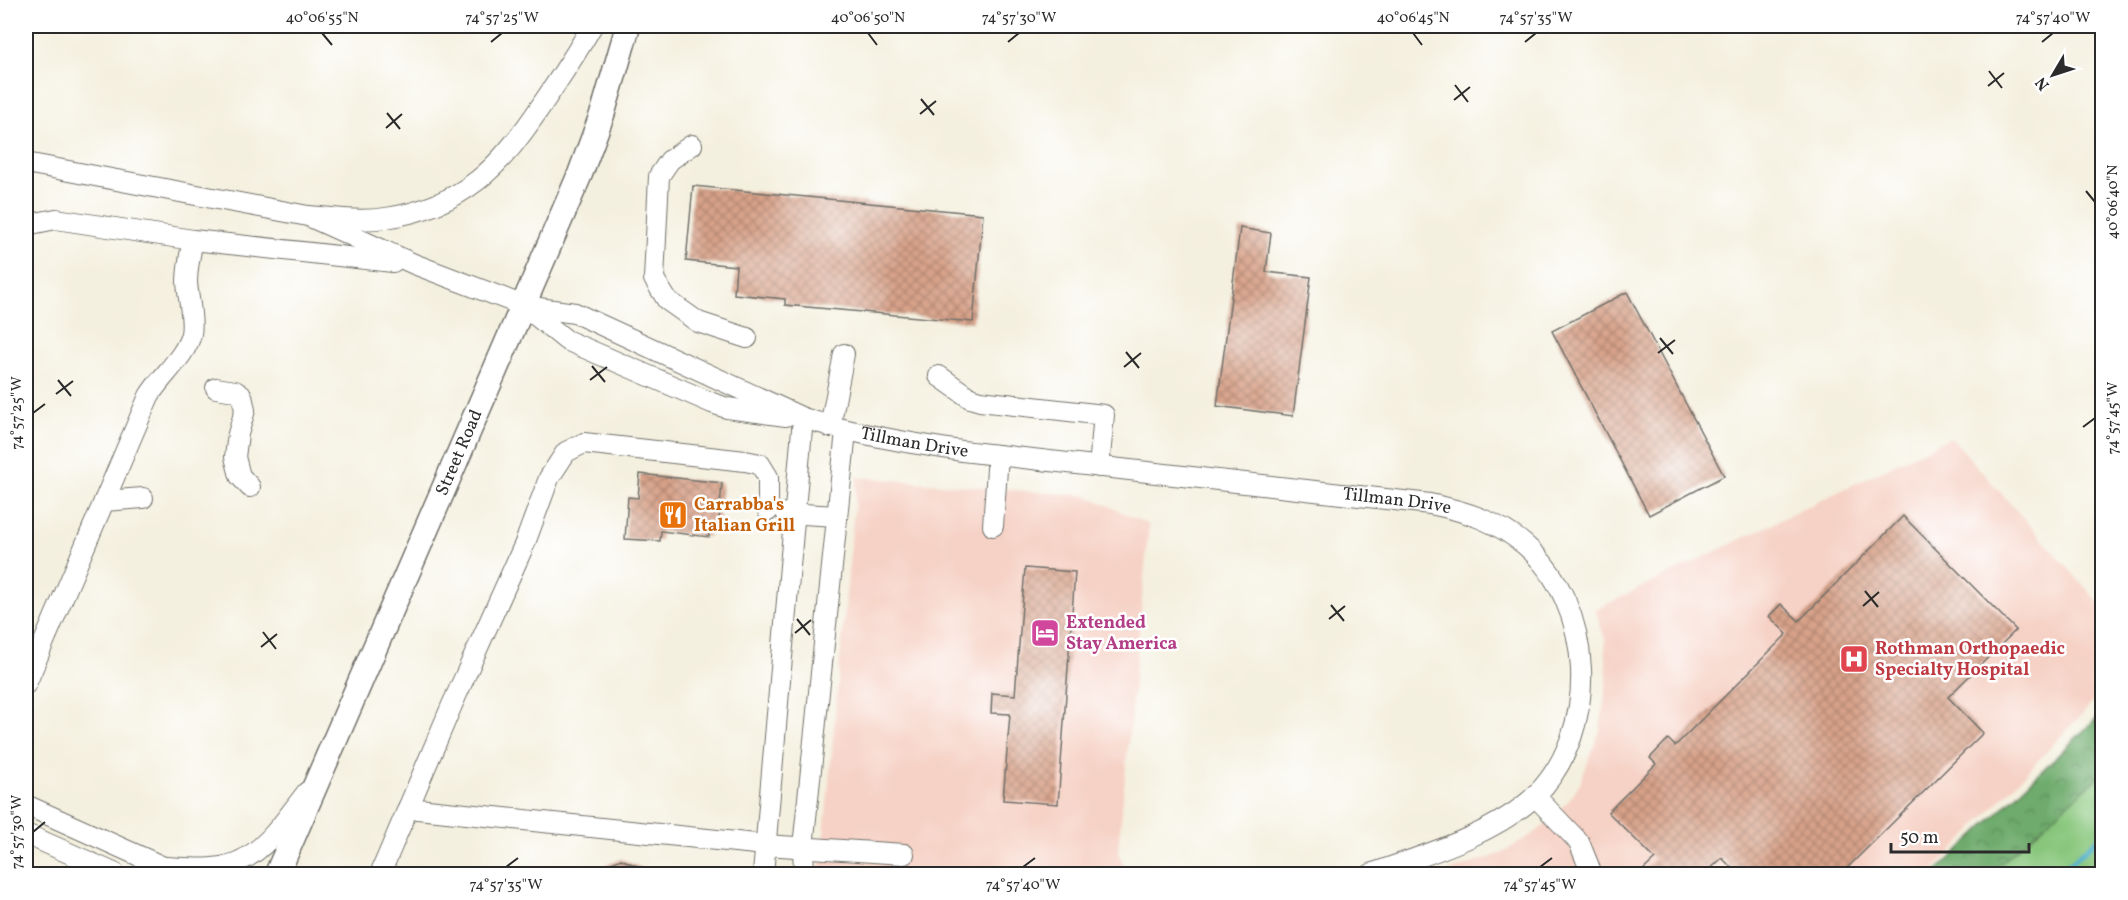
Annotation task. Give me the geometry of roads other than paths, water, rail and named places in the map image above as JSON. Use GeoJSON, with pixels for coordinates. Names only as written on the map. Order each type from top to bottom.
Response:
{"type":"FeatureCollection","features":[{"type":"Feature","properties":{"kind":"main road","name":"Street Road"},"geometry":{"type":"LineString","coordinates":[[277,874],[580,174],[603,112],[628,26]]}},
{"type":"Feature","properties":{"kind":"street"},"geometry":{"type":"LineString","coordinates":[[26,163],[308,216],[383,219],[431,207],[486,174],[508,152],[563,74],[592,26]]}},
{"type":"Feature","properties":{"kind":"street"},"geometry":{"type":"LineString","coordinates":[[692,145],[670,160],[659,176],[654,279],[667,300],[698,322],[747,338]]}},
{"type":"Feature","properties":{"kind":"street"},"geometry":{"type":"LineString","coordinates":[[308,216],[414,264],[524,306]]}},
{"type":"Feature","properties":{"kind":"street"},"geometry":{"type":"LineString","coordinates":[[26,225],[56,219],[193,240],[414,264]]}},
{"type":"Feature","properties":{"kind":"street"},"geometry":{"type":"LineString","coordinates":[[26,684],[149,396],[158,381],[186,348],[191,333],[187,283],[193,240]]}},
{"type":"Feature","properties":{"kind":"street","name":"Tillman Drive"},"geometry":{"type":"LineString","coordinates":[[524,306],[566,340],[712,403],[749,412],[803,418]]}},
{"type":"Feature","properties":{"kind":"street","name":"Tillman Drive"},"geometry":{"type":"LineString","coordinates":[[524,306],[575,313],[803,418],[838,429],[907,443],[998,455],[1430,504],[1460,510],[1490,521],[1515,537],[1545,568],[1565,600],[1573,618],[1581,662],[1579,706],[1572,732],[1559,763],[1535,796],[1493,827],[1371,874]]}},
{"type":"Feature","properties":{"kind":"street"},"geometry":{"type":"LineString","coordinates":[[804,874],[803,847],[837,516],[838,429],[844,354]]}},
{"type":"Feature","properties":{"kind":"street"},"geometry":{"type":"LineString","coordinates":[[939,376],[970,398],[980,402],[1104,415],[1099,467]]}},
{"type":"Feature","properties":{"kind":"street"},"geometry":{"type":"LineString","coordinates":[[216,388],[235,391],[242,396],[245,410],[238,434],[235,457],[240,476],[250,487]]}},
{"type":"Feature","properties":{"kind":"street"},"geometry":{"type":"LineString","coordinates":[[763,874],[783,513],[803,418]]}},
{"type":"Feature","properties":{"kind":"street"},"geometry":{"type":"LineString","coordinates":[[380,874],[452,705],[525,543],[549,478],[566,452],[584,443],[760,464],[783,513]]}},
{"type":"Feature","properties":{"kind":"street"},"geometry":{"type":"LineString","coordinates":[[993,526],[998,455]]}},
{"type":"Feature","properties":{"kind":"street"},"geometry":{"type":"LineString","coordinates":[[104,501],[143,498]]}},
{"type":"Feature","properties":{"kind":"street"},"geometry":{"type":"LineString","coordinates":[[783,513],[837,516]]}},
{"type":"Feature","properties":{"kind":"street"},"geometry":{"type":"LineString","coordinates":[[26,805],[173,871],[197,869],[239,862],[273,835],[320,775]]}},
{"type":"Feature","properties":{"kind":"street"},"geometry":{"type":"LineString","coordinates":[[1535,796],[1579,842],[1592,874]]}},
{"type":"Feature","properties":{"kind":"street"},"geometry":{"type":"LineString","coordinates":[[408,808],[765,844],[904,854]]}},
{"type":"Feature","properties":{"kind":"street"},"geometry":{"type":"LineString","coordinates":[[26,834],[116,874]]}},
{"type":"Feature","properties":{"kind":"waterway"},"geometry":{"type":"LineString","coordinates":[[2058,874],[2102,835]]}},
{"type":"Feature","properties":{"kind":"place","name":"Carrabba's Italian Grill"},"geometry":{"type":"Point","coordinates":[673,515]}},
{"type":"Feature","properties":{"kind":"place","name":"Extended Stay America"},"geometry":{"type":"Point","coordinates":[1045,633]}},
{"type":"Feature","properties":{"kind":"place","name":"Rothman Orthopaedic Specialty Hospital"},"geometry":{"type":"Point","coordinates":[1854,659]}}]}
